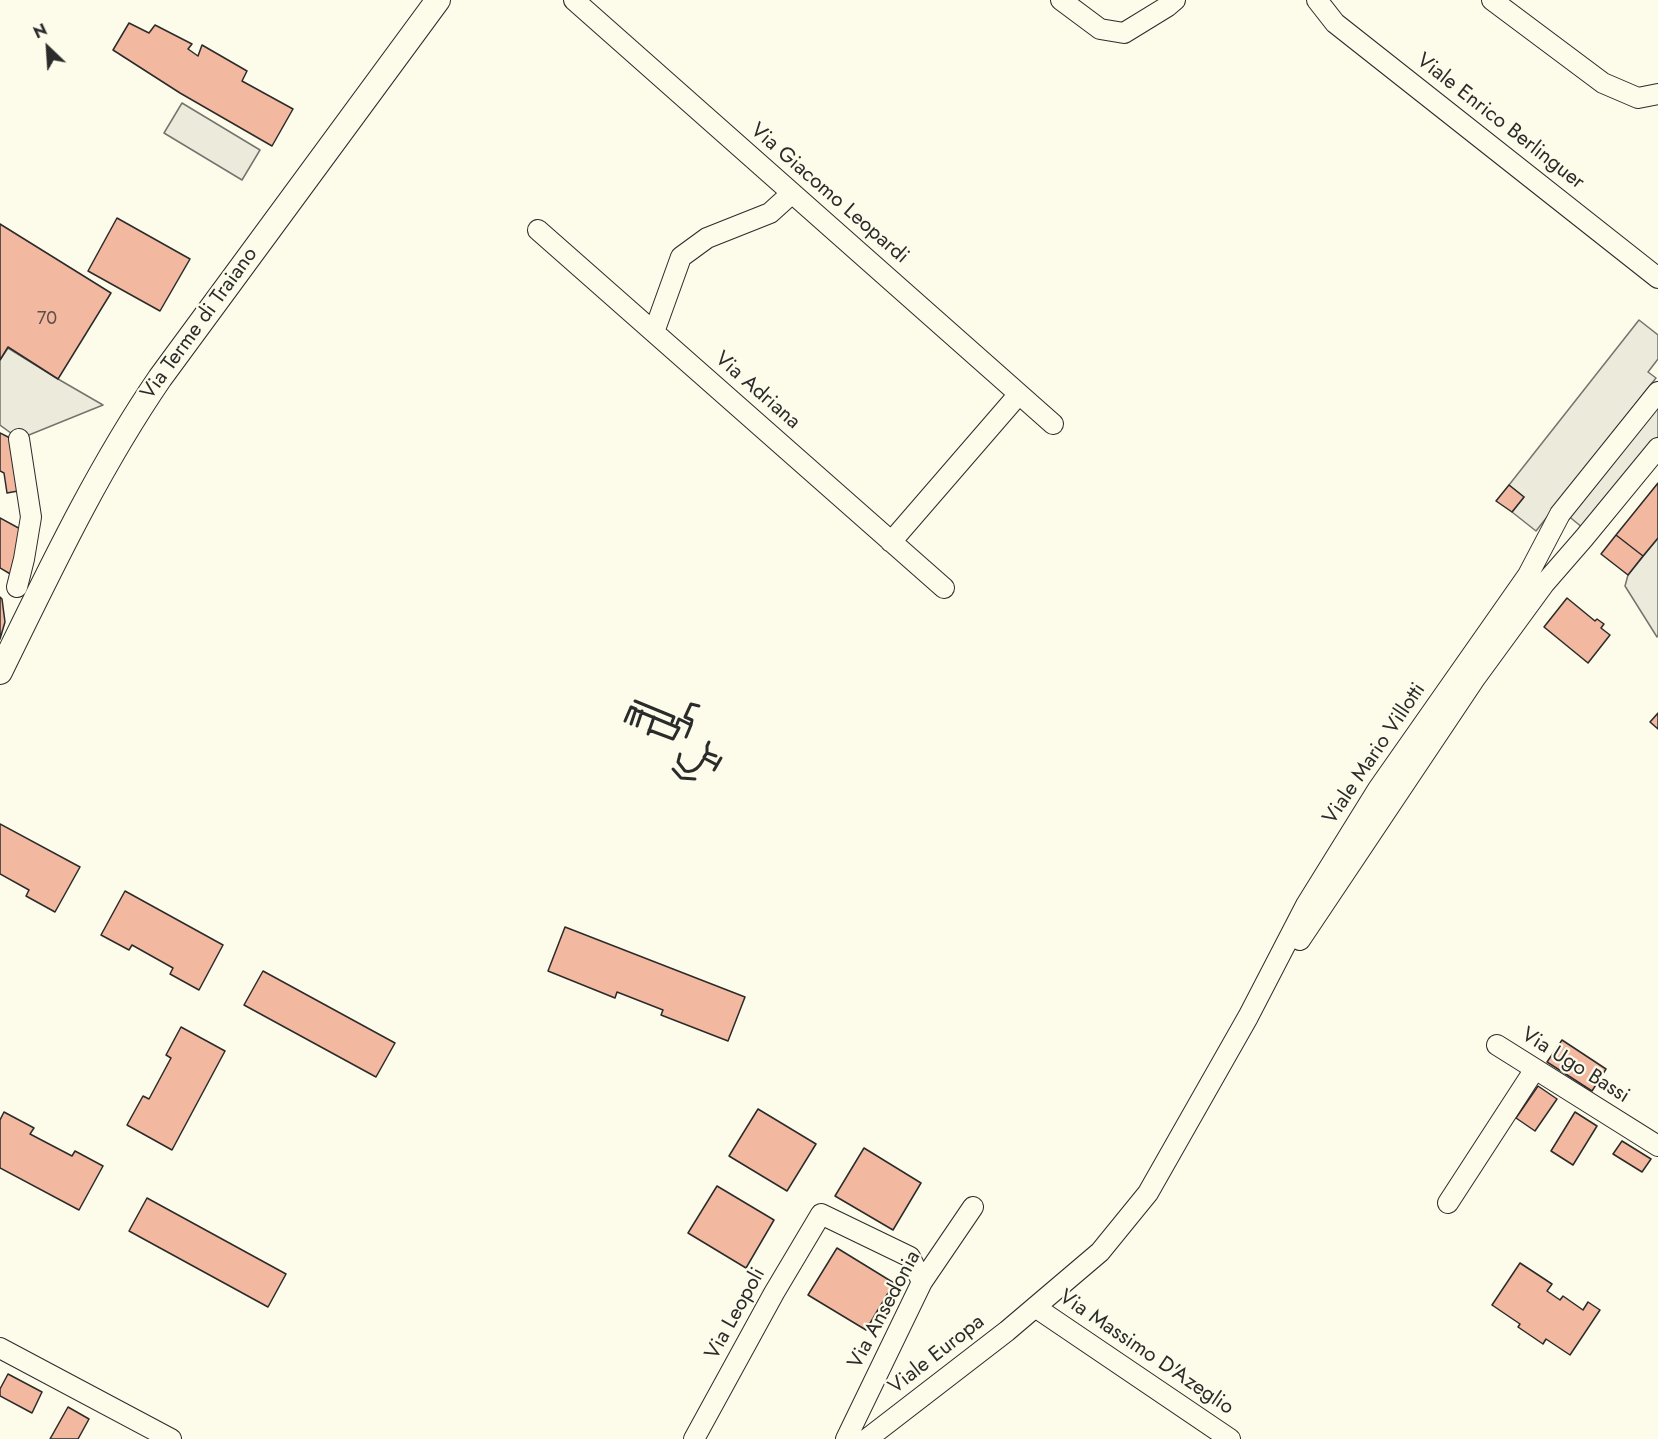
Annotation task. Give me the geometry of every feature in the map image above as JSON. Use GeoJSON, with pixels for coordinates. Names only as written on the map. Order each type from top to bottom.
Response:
{"type":"FeatureCollection","features":[{"type":"Feature","properties":{"kind":"main road","name":"Via Terme di Traiano"},"geometry":{"type":"LineString","coordinates":[[0,672],[17,588],[97,480],[135,415],[160,378],[438,0]]}},
{"type":"Feature","properties":{"kind":"street","name":"Via Giacomo Leopardi"},"geometry":{"type":"LineString","coordinates":[[574,0],[1053,423]]}},
{"type":"Feature","properties":{"kind":"street"},"geometry":{"type":"LineString","coordinates":[[1061,0],[1100,29],[1124,33],[1175,0]]}},
{"type":"Feature","properties":{"kind":"street","name":"Viale Enrico Berlinguer"},"geometry":{"type":"LineString","coordinates":[[1317,0],[1335,23],[1658,278]]}},
{"type":"Feature","properties":{"kind":"street"},"geometry":{"type":"LineString","coordinates":[[1492,0],[1603,83],[1638,98],[1658,94]]}},
{"type":"Feature","properties":{"kind":"street"},"geometry":{"type":"LineString","coordinates":[[654,332],[681,257],[707,238],[770,213],[791,194]]}},
{"type":"Feature","properties":{"kind":"street","name":"Via Adriana"},"geometry":{"type":"LineString","coordinates":[[538,230],[944,588]]}},
{"type":"Feature","properties":{"kind":"street","name":"Viale Mario Villotti"},"geometry":{"type":"LineString","coordinates":[[1035,1307],[1100,1252],[1148,1193],[1248,1017],[1306,905],[1378,789],[1528,574],[1560,514],[1658,392]]}},
{"type":"Feature","properties":{"kind":"street"},"geometry":{"type":"LineString","coordinates":[[891,542],[1019,394]]}},
{"type":"Feature","properties":{"kind":"street","name":"Via Terme di Traiano"},"geometry":{"type":"LineString","coordinates":[[17,588],[30,517],[19,439]]}},
{"type":"Feature","properties":{"kind":"street","name":"Viale Mario Villotti"},"geometry":{"type":"LineString","coordinates":[[1248,1017],[1476,677],[1544,584],[1658,448]]}},
{"type":"Feature","properties":{"kind":"street"},"geometry":{"type":"LineString","coordinates":[[1554,526],[1559,535],[1576,546]]}},
{"type":"Feature","properties":{"kind":"street","name":"Via Ugo Bassi"},"geometry":{"type":"LineString","coordinates":[[1497,1045],[1658,1146]]}},
{"type":"Feature","properties":{"kind":"street"},"geometry":{"type":"LineString","coordinates":[[1448,1203],[1535,1069]]}},
{"type":"Feature","properties":{"kind":"street","name":"Via Ansedonia"},"geometry":{"type":"LineString","coordinates":[[846,1439],[922,1282],[973,1207]]}},
{"type":"Feature","properties":{"kind":"street","name":"Via Leopoli"},"geometry":{"type":"LineString","coordinates":[[694,1439],[774,1293],[821,1214],[910,1257],[922,1282]]}},
{"type":"Feature","properties":{"kind":"street","name":"Viale Europa"},"geometry":{"type":"LineString","coordinates":[[867,1439],[1007,1332],[1035,1307]]}},
{"type":"Feature","properties":{"kind":"street","name":"Via Massimo D'Azeglio"},"geometry":{"type":"LineString","coordinates":[[1035,1307],[1230,1439]]}},
{"type":"Feature","properties":{"kind":"street"},"geometry":{"type":"LineString","coordinates":[[0,1348],[171,1439]]}},
{"type":"Feature","properties":{"kind":"shaded area"},"geometry":{"type":"Polygon","coordinates":[[[182,103],[260,150],[242,180],[164,133],[182,103]]]}},
{"type":"Feature","properties":{"kind":"shaded area"},"geometry":{"type":"Polygon","coordinates":[[[1639,320],[1658,335],[1658,359],[1648,372],[1656,378],[1536,531],[1512,512],[1524,497],[1509,485],[1639,320]]]}},
{"type":"Feature","properties":{"kind":"shaded area"},"geometry":{"type":"Polygon","coordinates":[[[8,348],[103,405],[19,439],[0,425],[0,360],[8,348]]]}},
{"type":"Feature","properties":{"kind":"shaded area"},"geometry":{"type":"Polygon","coordinates":[[[1654,406],[1658,409],[1658,437],[1583,528],[1566,514],[1654,406]]]}},
{"type":"Feature","properties":{"kind":"shaded area"},"geometry":{"type":"Polygon","coordinates":[[[1658,538],[1657,637],[1625,586],[1628,575],[1658,538]]]}},
{"type":"Feature","properties":{"kind":"building"},"geometry":{"type":"Polygon","coordinates":[[[129,23],[149,33],[155,25],[192,44],[188,49],[198,56],[202,45],[247,71],[242,81],[293,109],[272,146],[180,93],[113,50],[129,23]]]}},
{"type":"Feature","properties":{"kind":"building"},"geometry":{"type":"Polygon","coordinates":[[[117,218],[190,259],[160,311],[88,271],[117,218]]]}},
{"type":"Feature","properties":{"kind":"building"},"geometry":{"type":"Polygon","coordinates":[[[0,224],[111,293],[58,379],[8,347],[0,360],[0,224]]]}},
{"type":"Feature","properties":{"kind":"building"},"geometry":{"type":"Polygon","coordinates":[[[0,433],[10,438],[18,491],[7,493],[4,473],[0,471],[0,433]]]}},
{"type":"Feature","properties":{"kind":"building"},"geometry":{"type":"Polygon","coordinates":[[[1658,483],[1658,538],[1643,556],[1616,535],[1658,483]]]}},
{"type":"Feature","properties":{"kind":"building"},"geometry":{"type":"Polygon","coordinates":[[[1509,485],[1524,497],[1512,512],[1496,501],[1509,485]]]}},
{"type":"Feature","properties":{"kind":"building"},"geometry":{"type":"Polygon","coordinates":[[[0,518],[24,531],[12,575],[0,568],[0,518]]]}},
{"type":"Feature","properties":{"kind":"building"},"geometry":{"type":"Polygon","coordinates":[[[1616,535],[1643,556],[1628,575],[1601,554],[1616,535]]]}},
{"type":"Feature","properties":{"kind":"building"},"geometry":{"type":"Polygon","coordinates":[[[0,597],[5,622],[0,639],[0,597]]]}},
{"type":"Feature","properties":{"kind":"building"},"geometry":{"type":"Polygon","coordinates":[[[1567,598],[1595,621],[1597,619],[1604,624],[1601,628],[1610,635],[1588,663],[1544,627],[1567,598]]]}},
{"type":"Feature","properties":{"kind":"building"},"geometry":{"type":"Polygon","coordinates":[[[1658,713],[1658,729],[1650,722],[1658,713]]]}},
{"type":"Feature","properties":{"kind":"building"},"geometry":{"type":"Polygon","coordinates":[[[0,824],[80,867],[55,912],[26,896],[29,890],[0,874],[0,824]]]}},
{"type":"Feature","properties":{"kind":"building"},"geometry":{"type":"Polygon","coordinates":[[[125,891],[223,945],[199,990],[170,974],[173,968],[132,945],[129,950],[101,935],[125,891]]]}},
{"type":"Feature","properties":{"kind":"building"},"geometry":{"type":"Polygon","coordinates":[[[565,927],[745,997],[728,1041],[661,1015],[663,1010],[617,992],[615,998],[548,971],[565,927]]]}},
{"type":"Feature","properties":{"kind":"building"},"geometry":{"type":"Polygon","coordinates":[[[263,971],[395,1043],[376,1077],[244,1005],[263,971]]]}},
{"type":"Feature","properties":{"kind":"building"},"geometry":{"type":"Polygon","coordinates":[[[181,1027],[225,1051],[172,1150],[127,1125],[143,1096],[149,1099],[171,1058],[166,1055],[181,1027]]]}},
{"type":"Feature","properties":{"kind":"building"},"geometry":{"type":"Polygon","coordinates":[[[1562,1040],[1606,1069],[1592,1091],[1547,1062],[1562,1040]]]}},
{"type":"Feature","properties":{"kind":"building"},"geometry":{"type":"Polygon","coordinates":[[[1538,1086],[1557,1099],[1535,1131],[1516,1118],[1538,1086]]]}},
{"type":"Feature","properties":{"kind":"building"},"geometry":{"type":"Polygon","coordinates":[[[758,1109],[816,1144],[787,1191],[729,1156],[758,1109]]]}},
{"type":"Feature","properties":{"kind":"building"},"geometry":{"type":"Polygon","coordinates":[[[4,1112],[34,1128],[30,1134],[72,1156],[75,1151],[103,1166],[79,1210],[0,1168],[0,1120],[4,1112]]]}},
{"type":"Feature","properties":{"kind":"building"},"geometry":{"type":"Polygon","coordinates":[[[1575,1112],[1597,1126],[1573,1165],[1551,1151],[1575,1112]]]}},
{"type":"Feature","properties":{"kind":"building"},"geometry":{"type":"Polygon","coordinates":[[[1622,1141],[1651,1159],[1642,1172],[1613,1154],[1622,1141]]]}},
{"type":"Feature","properties":{"kind":"building"},"geometry":{"type":"Polygon","coordinates":[[[864,1148],[921,1183],[893,1230],[835,1196],[864,1148]]]}},
{"type":"Feature","properties":{"kind":"building"},"geometry":{"type":"Polygon","coordinates":[[[717,1186],[774,1220],[746,1268],[688,1233],[717,1186]]]}},
{"type":"Feature","properties":{"kind":"building"},"geometry":{"type":"Polygon","coordinates":[[[147,1198],[286,1274],[268,1307],[129,1231],[147,1198]]]}},
{"type":"Feature","properties":{"kind":"building"},"geometry":{"type":"Polygon","coordinates":[[[837,1248],[894,1283],[866,1330],[808,1295],[837,1248]]]}},
{"type":"Feature","properties":{"kind":"building"},"geometry":{"type":"Polygon","coordinates":[[[1520,1263],[1552,1284],[1547,1291],[1560,1300],[1563,1296],[1583,1310],[1588,1302],[1600,1310],[1570,1355],[1546,1339],[1543,1344],[1518,1327],[1520,1324],[1492,1305],[1520,1263]]]}},
{"type":"Feature","properties":{"kind":"building"},"geometry":{"type":"Polygon","coordinates":[[[8,1374],[42,1392],[32,1413],[0,1396],[0,1389],[8,1374]]]}},
{"type":"Feature","properties":{"kind":"building"},"geometry":{"type":"Polygon","coordinates":[[[68,1407],[89,1419],[78,1439],[50,1439],[68,1407]]]}},
{"type":"Feature","properties":{"kind":"wall"},"geometry":{"type":"LineString","coordinates":[[635,701],[674,717],[672,722]]}},
{"type":"Feature","properties":{"kind":"wall"},"geometry":{"type":"LineString","coordinates":[[691,725],[692,720],[685,717],[691,704],[699,706]]}},
{"type":"Feature","properties":{"kind":"wall"},"geometry":{"type":"LineString","coordinates":[[625,721],[631,707],[636,709],[631,724]]}},
{"type":"Feature","properties":{"kind":"wall"},"geometry":{"type":"LineString","coordinates":[[638,711],[679,728],[673,739],[649,730]]}},
{"type":"Feature","properties":{"kind":"wall"},"geometry":{"type":"LineString","coordinates":[[637,726],[642,711]]}},
{"type":"Feature","properties":{"kind":"wall"},"geometry":{"type":"LineString","coordinates":[[648,734],[654,717]]}},
{"type":"Feature","properties":{"kind":"wall"},"geometry":{"type":"LineString","coordinates":[[677,724],[679,719],[691,725],[686,737]]}},
{"type":"Feature","properties":{"kind":"wall"},"geometry":{"type":"LineString","coordinates":[[704,757],[709,742]]}},
{"type":"Feature","properties":{"kind":"wall"},"geometry":{"type":"LineString","coordinates":[[707,753],[716,756]]}},
{"type":"Feature","properties":{"kind":"wall"},"geometry":{"type":"LineString","coordinates":[[680,754],[678,762],[685,771],[696,769],[703,760]]}},
{"type":"Feature","properties":{"kind":"wall"},"geometry":{"type":"LineString","coordinates":[[704,758],[717,765]]}},
{"type":"Feature","properties":{"kind":"wall"},"geometry":{"type":"LineString","coordinates":[[714,770],[721,758]]}},
{"type":"Feature","properties":{"kind":"wall"},"geometry":{"type":"LineString","coordinates":[[673,769],[681,778],[695,779]]}}]}
